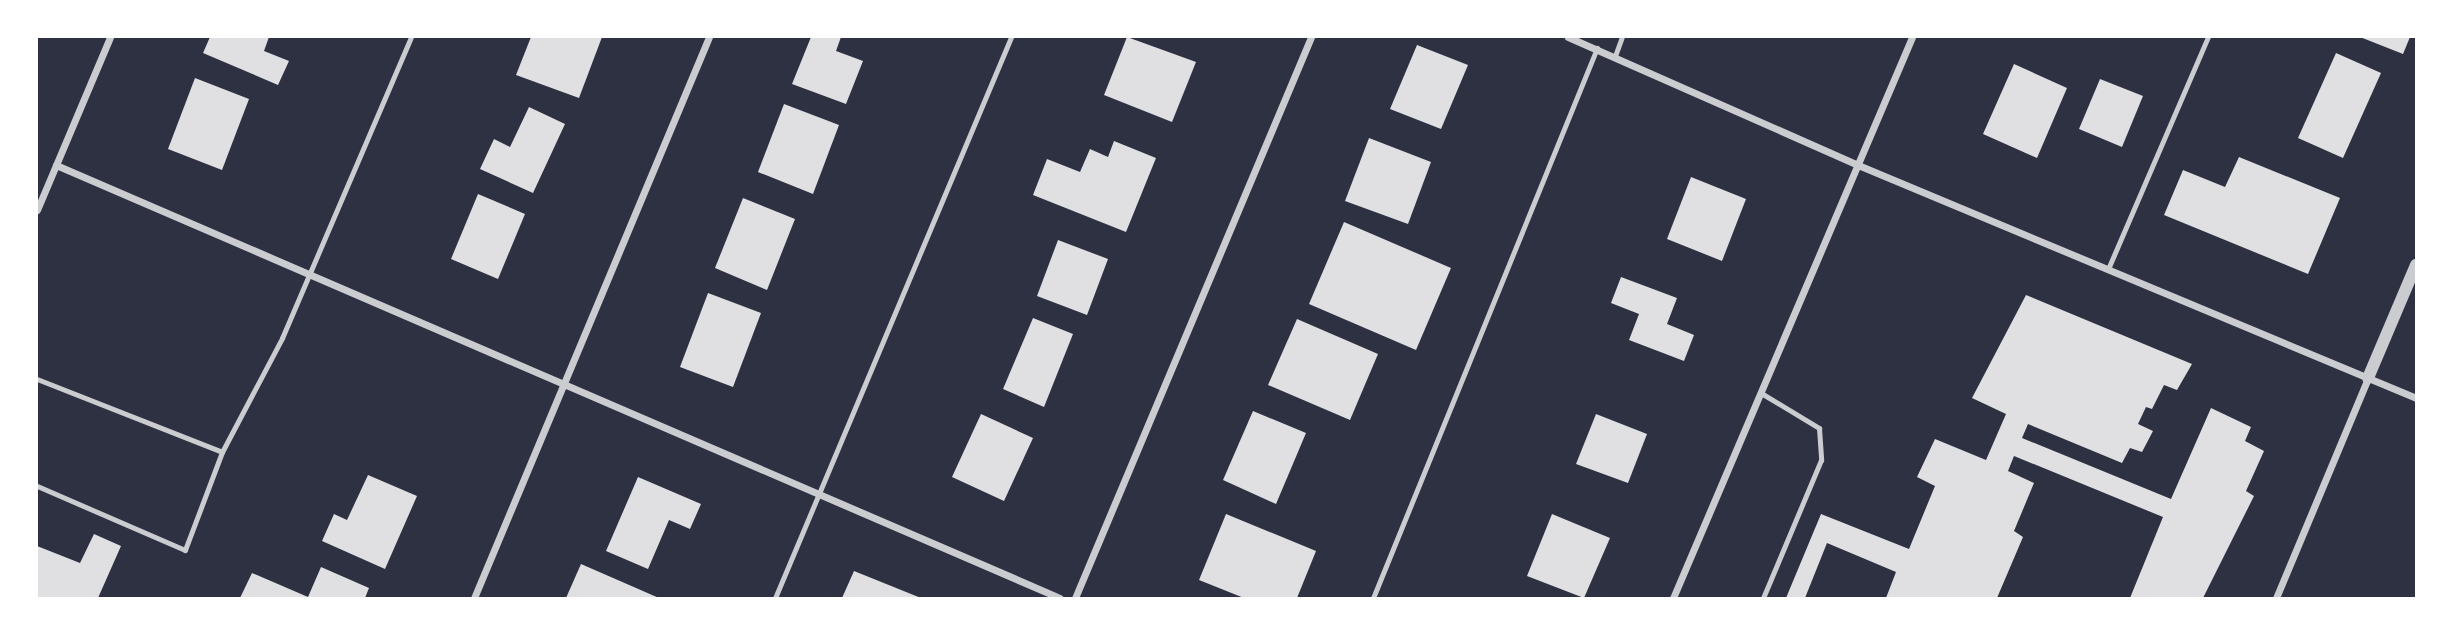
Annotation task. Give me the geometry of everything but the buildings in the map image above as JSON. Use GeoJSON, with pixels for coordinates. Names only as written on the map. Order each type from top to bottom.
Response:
{"type":"FeatureCollection","features":[{"type":"Feature","properties":{"kind":"street"},"geometry":{"type":"LineString","coordinates":[[37,211],[110,37]]}},
{"type":"Feature","properties":{"kind":"street"},"geometry":{"type":"LineString","coordinates":[[474,598],[709,37]]}},
{"type":"Feature","properties":{"kind":"street"},"geometry":{"type":"LineString","coordinates":[[1075,598],[1311,37]]}},
{"type":"Feature","properties":{"kind":"street"},"geometry":{"type":"LineString","coordinates":[[1568,37],[1858,165],[2416,398]]}},
{"type":"Feature","properties":{"kind":"street"},"geometry":{"type":"LineString","coordinates":[[1673,598],[1912,37]]}},
{"type":"Feature","properties":{"kind":"street"},"geometry":{"type":"LineString","coordinates":[[56,165],[1060,598]]}},
{"type":"Feature","properties":{"kind":"street"},"geometry":{"type":"LineString","coordinates":[[2276,598],[2416,265]]}},
{"type":"Feature","properties":{"kind":"lane"},"geometry":{"type":"LineString","coordinates":[[37,486],[185,550],[222,452],[311,274],[411,37]]}},
{"type":"Feature","properties":{"kind":"lane"},"geometry":{"type":"LineString","coordinates":[[775,598],[1011,37]]}},
{"type":"Feature","properties":{"kind":"lane"},"geometry":{"type":"LineString","coordinates":[[1615,56],[1622,37]]}},
{"type":"Feature","properties":{"kind":"lane"},"geometry":{"type":"LineString","coordinates":[[2108,269],[2208,37]]}},
{"type":"Feature","properties":{"kind":"lane"},"geometry":{"type":"LineString","coordinates":[[1373,598],[1597,48]]}},
{"type":"Feature","properties":{"kind":"lane"},"geometry":{"type":"LineString","coordinates":[[37,379],[222,452]]}},
{"type":"Feature","properties":{"kind":"lane"},"geometry":{"type":"LineString","coordinates":[[1761,393],[1819,428],[1821,460],[1763,598]]}}]}
